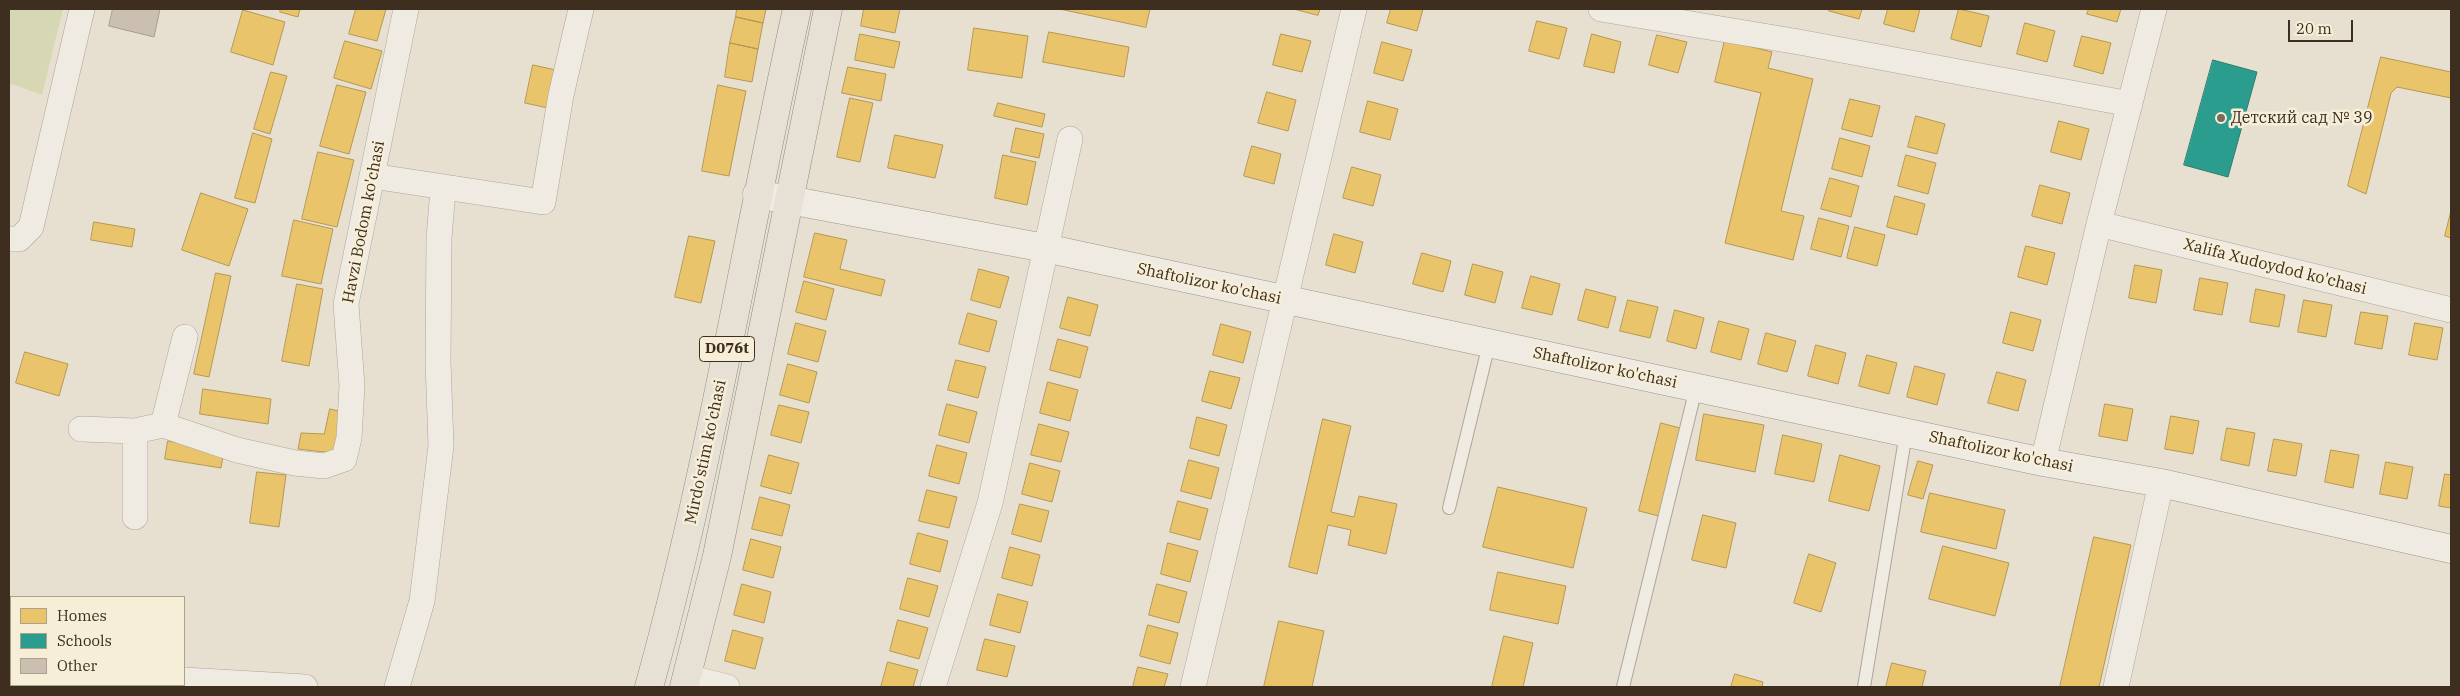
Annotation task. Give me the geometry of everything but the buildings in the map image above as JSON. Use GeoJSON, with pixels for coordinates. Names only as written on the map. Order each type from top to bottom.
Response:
{"type":"FeatureCollection","features":[{"type":"Feature","properties":{"kind":"main road","name":"Mirdo'stim ko'chasi"},"geometry":{"type":"LineString","coordinates":[[649,687],[700,490],[757,194],[797,9]]}},
{"type":"Feature","properties":{"kind":"main road","name":"Mirdo'stim ko'chasi"},"geometry":{"type":"LineString","coordinates":[[686,682],[717,556],[828,9]]}},
{"type":"Feature","properties":{"kind":"street"},"geometry":{"type":"LineString","coordinates":[[9,239],[19,239],[31,227],[82,9]]}},
{"type":"Feature","properties":{"kind":"street","name":"Havzi Bodom ko'chasi"},"geometry":{"type":"LineString","coordinates":[[163,425],[238,450],[295,463],[324,466],[344,460],[349,438],[352,386],[346,304],[406,9]]}},
{"type":"Feature","properties":{"kind":"street"},"geometry":{"type":"LineString","coordinates":[[372,176],[442,189],[543,202],[561,95],[581,9]]}},
{"type":"Feature","properties":{"kind":"street"},"geometry":{"type":"LineString","coordinates":[[1193,687],[1354,9]]}},
{"type":"Feature","properties":{"kind":"street"},"geometry":{"type":"LineString","coordinates":[[1601,9],[1799,42],[2130,104]]}},
{"type":"Feature","properties":{"kind":"street"},"geometry":{"type":"LineString","coordinates":[[2043,462],[2099,224],[2154,9]]}},
{"type":"Feature","properties":{"kind":"street"},"geometry":{"type":"LineString","coordinates":[[932,687],[990,503],[1070,139]]}},
{"type":"Feature","properties":{"kind":"street"},"geometry":{"type":"LineString","coordinates":[[397,687],[422,601],[442,446],[438,361],[439,238],[442,189]]}},
{"type":"Feature","properties":{"kind":"street","name":"Shaftolizor ko'chasi"},"geometry":{"type":"LineString","coordinates":[[757,194],[1045,248],[2043,462],[2161,483],[2451,549]]}},
{"type":"Feature","properties":{"kind":"street","name":"Xalifa Xudoydod ko'chasi"},"geometry":{"type":"LineString","coordinates":[[2099,224],[2451,310]]}},
{"type":"Feature","properties":{"kind":"street"},"geometry":{"type":"LineString","coordinates":[[81,429],[135,431],[163,425],[185,337]]}},
{"type":"Feature","properties":{"kind":"street"},"geometry":{"type":"LineString","coordinates":[[135,431],[135,517]]}},
{"type":"Feature","properties":{"kind":"street"},"geometry":{"type":"LineString","coordinates":[[2116,687],[2161,483]]}},
{"type":"Feature","properties":{"kind":"street"},"geometry":{"type":"LineString","coordinates":[[185,680],[306,687]]}},
{"type":"Feature","properties":{"kind":"street"},"geometry":{"type":"LineString","coordinates":[[686,682],[727,687]]}},
{"type":"Feature","properties":{"kind":"lane"},"geometry":{"type":"LineString","coordinates":[[1449,508],[1489,344]]}},
{"type":"Feature","properties":{"kind":"lane"},"geometry":{"type":"LineString","coordinates":[[1623,687],[1696,388]]}},
{"type":"Feature","properties":{"kind":"lane"},"geometry":{"type":"LineString","coordinates":[[1864,687],[1906,433]]}},
{"type":"Feature","properties":{"kind":"green space"},"geometry":{"type":"Polygon","coordinates":[[[9,9],[63,9],[42,95],[9,83],[9,9]]]}},
{"type":"Feature","properties":{"kind":"place","name":"Детский сад № 39"},"geometry":{"type":"Point","coordinates":[2221,118]}}]}
